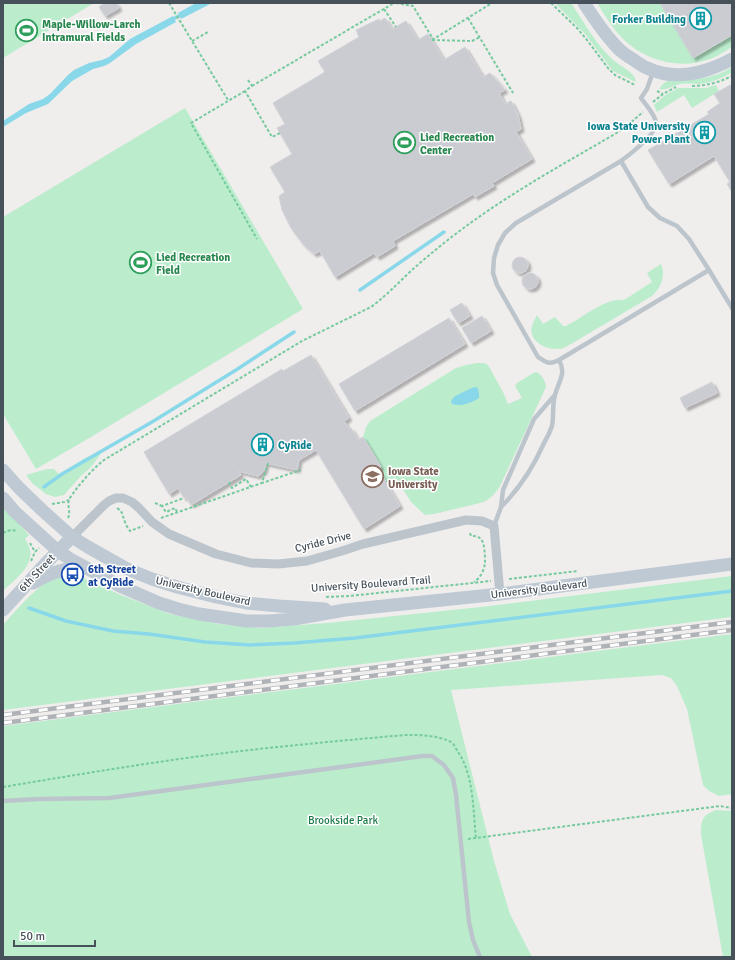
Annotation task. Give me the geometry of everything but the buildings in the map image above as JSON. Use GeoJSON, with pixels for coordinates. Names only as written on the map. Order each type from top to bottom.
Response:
{"type":"FeatureCollection","features":[{"type":"Feature","properties":{"kind":"main road"},"geometry":{"type":"LineString","coordinates":[[584,3],[592,16],[616,46],[629,57],[653,71],[666,74],[693,74],[708,70],[732,59]]}},
{"type":"Feature","properties":{"kind":"main road","name":"University Boulevard"},"geometry":{"type":"LineString","coordinates":[[3,470],[19,488],[72,537],[127,569],[177,587],[246,603],[345,610]]}},
{"type":"Feature","properties":{"kind":"main road","name":"University Boulevard"},"geometry":{"type":"LineString","coordinates":[[3,498],[15,512],[58,551],[120,586],[159,603],[178,609],[247,621],[270,621],[306,617],[345,610],[500,594],[732,564]]}},
{"type":"Feature","properties":{"kind":"main road","name":"6th Street"},"geometry":{"type":"LineString","coordinates":[[3,610],[72,537]]}},
{"type":"Feature","properties":{"kind":"main road"},"geometry":{"type":"LineString","coordinates":[[20,591],[42,577],[56,571],[67,568],[86,568]]}},
{"type":"Feature","properties":{"kind":"street","name":"Cyride Drive"},"geometry":{"type":"LineString","coordinates":[[72,537],[104,505],[116,498],[123,498],[132,502],[152,522],[169,534],[216,554],[251,563],[278,564],[307,561],[363,544],[466,520],[482,521],[494,526]]}},
{"type":"Feature","properties":{"kind":"street"},"geometry":{"type":"LineString","coordinates":[[494,526],[500,594]]}},
{"type":"Feature","properties":{"kind":"lane"},"geometry":{"type":"LineString","coordinates":[[653,71],[647,89],[641,98],[656,122],[656,127],[652,133],[621,161],[516,223],[506,233],[498,245],[494,258],[493,273],[497,285],[538,357],[548,363],[553,363],[709,270]]}},
{"type":"Feature","properties":{"kind":"lane"},"geometry":{"type":"LineString","coordinates":[[621,161],[648,207],[660,218],[677,226],[689,239],[732,308]]}},
{"type":"Feature","properties":{"kind":"lane"},"geometry":{"type":"LineString","coordinates":[[501,507],[513,495],[527,477],[552,427],[554,396],[563,373],[562,365],[559,360]]}},
{"type":"Feature","properties":{"kind":"lane"},"geometry":{"type":"LineString","coordinates":[[494,526],[501,507],[503,490],[534,419],[554,396]]}},
{"type":"Feature","properties":{"kind":"lane"},"geometry":{"type":"LineString","coordinates":[[3,801],[109,798],[432,756],[444,765],[453,778],[469,922],[473,940],[480,957]]}},
{"type":"Feature","properties":{"kind":"path"},"geometry":{"type":"LineString","coordinates":[[257,239],[191,123],[395,3],[413,6],[434,39],[432,40],[472,41],[480,37]]}},
{"type":"Feature","properties":{"kind":"path"},"geometry":{"type":"LineString","coordinates":[[434,39],[492,3]]}},
{"type":"Feature","properties":{"kind":"path"},"geometry":{"type":"LineString","coordinates":[[551,3],[580,32],[615,75],[634,85]]}},
{"type":"Feature","properties":{"kind":"path"},"geometry":{"type":"LineString","coordinates":[[169,4],[228,100]]}},
{"type":"Feature","properties":{"kind":"path"},"geometry":{"type":"LineString","coordinates":[[384,9],[396,27]]}},
{"type":"Feature","properties":{"kind":"path"},"geometry":{"type":"LineString","coordinates":[[468,18],[513,93]]}},
{"type":"Feature","properties":{"kind":"path"},"geometry":{"type":"LineString","coordinates":[[192,41],[208,32]]}},
{"type":"Feature","properties":{"kind":"path"},"geometry":{"type":"LineString","coordinates":[[690,86],[706,85],[732,76]]}},
{"type":"Feature","properties":{"kind":"path"},"geometry":{"type":"LineString","coordinates":[[248,80],[252,86]]}},
{"type":"Feature","properties":{"kind":"path"},"geometry":{"type":"LineString","coordinates":[[653,102],[663,94],[678,86]]}},
{"type":"Feature","properties":{"kind":"path"},"geometry":{"type":"LineString","coordinates":[[245,90],[272,137],[280,133]]}},
{"type":"Feature","properties":{"kind":"path"},"geometry":{"type":"LineString","coordinates":[[658,91],[663,94]]}},
{"type":"Feature","properties":{"kind":"path"},"geometry":{"type":"LineString","coordinates":[[66,522],[69,517],[69,500],[78,486],[104,460],[302,341],[371,307],[380,301],[412,270],[444,243],[488,211],[620,131],[642,112]]}},
{"type":"Feature","properties":{"kind":"path"},"geometry":{"type":"LineString","coordinates":[[262,483],[268,463]]}},
{"type":"Feature","properties":{"kind":"path"},"geometry":{"type":"LineString","coordinates":[[161,518],[301,470]]}},
{"type":"Feature","properties":{"kind":"path"},"geometry":{"type":"LineString","coordinates":[[232,488],[246,479],[251,487]]}},
{"type":"Feature","properties":{"kind":"path"},"geometry":{"type":"LineString","coordinates":[[229,482],[235,492]]}},
{"type":"Feature","properties":{"kind":"path"},"geometry":{"type":"LineString","coordinates":[[162,506],[184,498]]}},
{"type":"Feature","properties":{"kind":"path"},"geometry":{"type":"LineString","coordinates":[[47,503],[58,503],[69,500]]}},
{"type":"Feature","properties":{"kind":"path"},"geometry":{"type":"LineString","coordinates":[[155,503],[162,506],[166,512],[175,508],[177,512]]}},
{"type":"Feature","properties":{"kind":"path"},"geometry":{"type":"LineString","coordinates":[[115,507],[119,508],[124,514],[125,523],[130,532]]}},
{"type":"Feature","properties":{"kind":"path"},"geometry":{"type":"LineString","coordinates":[[3,533],[14,530],[21,532]]}},
{"type":"Feature","properties":{"kind":"path"},"geometry":{"type":"LineString","coordinates":[[470,533],[470,536],[478,537],[482,540],[484,545],[485,568],[473,583]]}},
{"type":"Feature","properties":{"kind":"path"},"geometry":{"type":"LineString","coordinates":[[30,542],[35,552]]}},
{"type":"Feature","properties":{"kind":"path","name":"University Boulevard Trail"},"geometry":{"type":"LineString","coordinates":[[320,597],[349,596],[478,582]]}},
{"type":"Feature","properties":{"kind":"path"},"geometry":{"type":"LineString","coordinates":[[3,787],[90,772],[200,756],[298,744],[421,735],[439,737],[452,743],[463,759],[470,779],[476,838]]}},
{"type":"Feature","properties":{"kind":"path"},"geometry":{"type":"LineString","coordinates":[[461,840],[720,806],[732,808]]}},
{"type":"Feature","properties":{"kind":"green space","name":"Maple-Willow-Larch Intramural Fields"},"geometry":{"type":"Polygon","coordinates":[[[3,3],[94,3],[3,58],[3,3]]]}},
{"type":"Feature","properties":{"kind":"green space"},"geometry":{"type":"Polygon","coordinates":[[[555,3],[571,3],[600,46],[615,62],[633,75],[636,82],[612,70],[586,35],[555,3]]]}},
{"type":"Feature","properties":{"kind":"green space"},"geometry":{"type":"Polygon","coordinates":[[[597,3],[660,3],[693,58],[732,35],[732,47],[713,58],[686,64],[652,58],[631,46],[618,34],[597,3]]]}},
{"type":"Feature","properties":{"kind":"green space"},"geometry":{"type":"Polygon","coordinates":[[[732,67],[732,73],[712,81],[699,84],[680,84],[667,89],[659,89],[668,81],[704,78],[722,73],[732,67]]]}},
{"type":"Feature","properties":{"kind":"green space"},"geometry":{"type":"Polygon","coordinates":[[[716,85],[719,91],[692,108],[684,95],[657,112],[654,105],[664,96],[678,88],[706,88],[716,85]]]}},
{"type":"Feature","properties":{"kind":"green space","name":"Lied Recreation Field"},"geometry":{"type":"Polygon","coordinates":[[[185,108],[303,309],[36,469],[3,414],[3,217],[185,108]]]}},
{"type":"Feature","properties":{"kind":"green space"},"geometry":{"type":"Polygon","coordinates":[[[661,264],[663,273],[662,282],[652,296],[571,344],[562,348],[554,349],[542,346],[533,338],[532,329],[537,315],[543,324],[555,317],[563,326],[566,326],[601,305],[616,300],[624,300],[652,282],[647,273],[661,264]]]}},
{"type":"Feature","properties":{"kind":"green space"},"geometry":{"type":"Polygon","coordinates":[[[477,363],[484,363],[488,365],[508,404],[522,398],[515,386],[517,383],[535,372],[543,378],[546,387],[497,491],[484,502],[425,515],[411,502],[396,478],[386,483],[378,469],[381,467],[363,437],[366,427],[370,421],[456,368],[477,363]]]}},
{"type":"Feature","properties":{"kind":"green space"},"geometry":{"type":"Polygon","coordinates":[[[99,452],[100,455],[91,467],[64,495],[55,497],[46,494],[32,483],[26,475],[47,469],[54,469],[59,474],[85,458],[99,452]]]}},
{"type":"Feature","properties":{"kind":"green space"},"geometry":{"type":"Polygon","coordinates":[[[3,506],[29,535],[25,539],[29,547],[30,554],[26,568],[3,591],[3,506]]]}},
{"type":"Feature","properties":{"kind":"green space"},"geometry":{"type":"Polygon","coordinates":[[[71,574],[170,614],[219,624],[260,628],[327,623],[481,607],[732,576],[732,617],[3,710],[3,625],[40,586],[61,575],[61,580],[70,579],[71,574]]]}},
{"type":"Feature","properties":{"kind":"green space","name":"Brookside Park"},"geometry":{"type":"Polygon","coordinates":[[[732,634],[732,794],[719,796],[709,791],[703,785],[687,709],[677,686],[671,678],[662,675],[451,690],[494,861],[510,914],[532,957],[3,957],[3,726],[732,634]]]}},
{"type":"Feature","properties":{"kind":"green space"},"geometry":{"type":"Polygon","coordinates":[[[716,810],[732,811],[732,957],[723,957],[701,835],[701,825],[703,819],[705,816],[716,810]]]}},
{"type":"Feature","properties":{"kind":"water"},"geometry":{"type":"Polygon","coordinates":[[[196,3],[212,3],[181,19],[178,13],[196,3]]]}},
{"type":"Feature","properties":{"kind":"water"},"geometry":{"type":"Polygon","coordinates":[[[173,16],[176,22],[136,44],[110,63],[93,69],[72,81],[48,104],[26,113],[3,127],[3,121],[29,104],[43,99],[50,94],[74,70],[89,63],[109,57],[130,39],[173,16]]]}},
{"type":"Feature","properties":{"kind":"water"},"geometry":{"type":"Polygon","coordinates":[[[474,387],[478,388],[479,398],[466,404],[452,404],[451,401],[454,397],[474,387]]]}},
{"type":"Feature","properties":{"kind":"waterway"},"geometry":{"type":"LineString","coordinates":[[171,20],[183,14]]}},
{"type":"Feature","properties":{"kind":"waterway"},"geometry":{"type":"LineString","coordinates":[[360,290],[444,232]]}},
{"type":"Feature","properties":{"kind":"waterway"},"geometry":{"type":"LineString","coordinates":[[44,487],[62,474],[152,422],[236,370],[294,332]]}},
{"type":"Feature","properties":{"kind":"waterway"},"geometry":{"type":"LineString","coordinates":[[29,608],[66,621],[113,631],[149,634],[205,642],[250,645],[355,638],[732,591]]}},
{"type":"Feature","properties":{"kind":"railway"},"geometry":{"type":"LineString","coordinates":[[3,715],[732,622]]}},
{"type":"Feature","properties":{"kind":"railway"},"geometry":{"type":"LineString","coordinates":[[3,723],[732,630]]}},
{"type":"Feature","properties":{"kind":"place","name":"Forker Building"},"geometry":{"type":"Point","coordinates":[701,19]}},
{"type":"Feature","properties":{"kind":"place","name":"Maple-Willow-Larch Intramural Fields"},"geometry":{"type":"Point","coordinates":[26,30]}},
{"type":"Feature","properties":{"kind":"place","name":"Iowa State University Power Plant"},"geometry":{"type":"Point","coordinates":[705,132]}},
{"type":"Feature","properties":{"kind":"place","name":"Lied Recreation Center"},"geometry":{"type":"Point","coordinates":[404,143]}},
{"type":"Feature","properties":{"kind":"place","name":"Lied Recreation Field"},"geometry":{"type":"Point","coordinates":[140,263]}},
{"type":"Feature","properties":{"kind":"place","name":"CyRide"},"geometry":{"type":"Point","coordinates":[262,445]}},
{"type":"Feature","properties":{"kind":"place","name":"Iowa State University"},"geometry":{"type":"Point","coordinates":[372,477]}},
{"type":"Feature","properties":{"kind":"place","name":"6th Street at CyRide"},"geometry":{"type":"Point","coordinates":[72,575]}}]}
